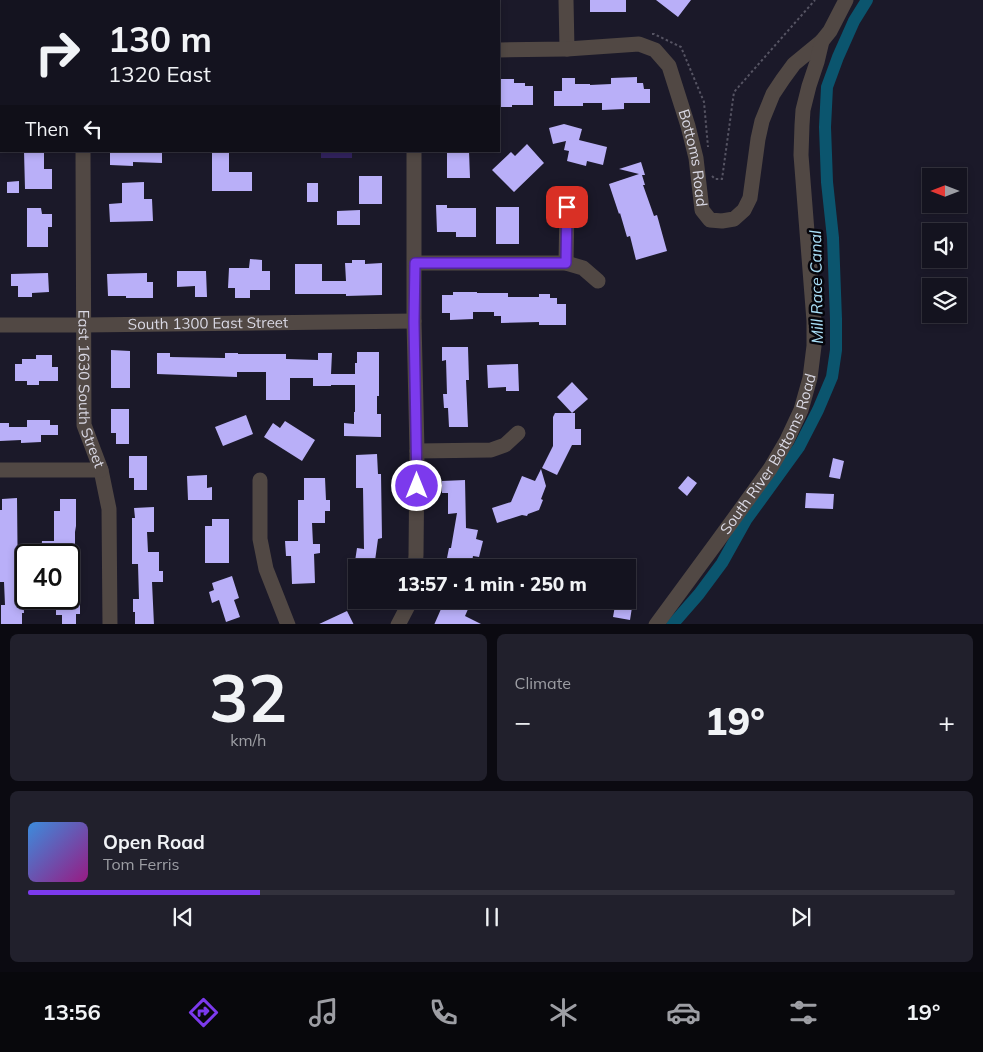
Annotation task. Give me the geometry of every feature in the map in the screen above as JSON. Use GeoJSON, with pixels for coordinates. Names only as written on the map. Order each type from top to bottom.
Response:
{"type":"FeatureCollection","features":[{"type":"Feature","properties":{"kind":"street"},"geometry":{"type":"LineString","coordinates":[[566,0],[567,49]]}},
{"type":"Feature","properties":{"kind":"street","name":"South River Bottoms Road"},"geometry":{"type":"LineString","coordinates":[[656,624],[779,455],[801,410],[810,378],[814,346],[814,321],[801,155],[803,110],[808,86],[822,41],[830,31],[846,0]]}},
{"type":"Feature","properties":{"kind":"street","name":"Bottoms Road"},"geometry":{"type":"LineString","coordinates":[[500,50],[567,49],[639,44],[654,50],[669,66],[688,126],[696,158],[702,210],[710,220],[722,221],[734,219],[744,210],[750,198],[760,130],[773,94],[794,64],[822,41]]}},
{"type":"Feature","properties":{"kind":"street","name":"East 1630 South Street"},"geometry":{"type":"LineString","coordinates":[[83,152],[84,425],[101,470],[109,509],[110,624]]}},
{"type":"Feature","properties":{"kind":"street"},"geometry":{"type":"LineString","coordinates":[[414,152],[414,322],[417,451],[416,559]]}},
{"type":"Feature","properties":{"kind":"street"},"geometry":{"type":"LineString","coordinates":[[566,263],[567,207]]}},
{"type":"Feature","properties":{"kind":"street"},"geometry":{"type":"LineString","coordinates":[[415,263],[566,263],[584,268],[598,281]]}},
{"type":"Feature","properties":{"kind":"street","name":"South 1300 East Street"},"geometry":{"type":"LineString","coordinates":[[0,325],[414,322]]}},
{"type":"Feature","properties":{"kind":"street"},"geometry":{"type":"LineString","coordinates":[[417,451],[491,450],[505,445],[518,433]]}},
{"type":"Feature","properties":{"kind":"street"},"geometry":{"type":"LineString","coordinates":[[0,470],[101,470]]}},
{"type":"Feature","properties":{"kind":"street"},"geometry":{"type":"LineString","coordinates":[[260,480],[260,539],[266,569],[288,624]]}},
{"type":"Feature","properties":{"kind":"path"},"geometry":{"type":"LineString","coordinates":[[710,175],[715,179],[722,178],[734,92],[815,0]]}},
{"type":"Feature","properties":{"kind":"path"},"geometry":{"type":"LineString","coordinates":[[645,34],[654,34],[681,47],[704,102],[708,148]]}},
{"type":"Feature","properties":{"kind":"shaded area"},"geometry":{"type":"Polygon","coordinates":[[[321,152],[352,152],[352,158],[321,158],[321,152]]]}},
{"type":"Feature","properties":{"kind":"building"},"geometry":{"type":"Polygon","coordinates":[[[590,0],[626,0],[626,12],[590,12],[590,0]]]}},
{"type":"Feature","properties":{"kind":"building"},"geometry":{"type":"Polygon","coordinates":[[[656,0],[691,0],[678,17],[656,0]]]}},
{"type":"Feature","properties":{"kind":"building"},"geometry":{"type":"Polygon","coordinates":[[[637,77],[637,83],[643,83],[644,89],[650,89],[650,103],[624,103],[624,109],[602,110],[602,103],[583,103],[583,106],[554,106],[554,91],[562,91],[562,78],[575,78],[575,84],[590,85],[611,84],[611,78],[637,77]]]}},
{"type":"Feature","properties":{"kind":"building"},"geometry":{"type":"Polygon","coordinates":[[[500,79],[514,79],[514,83],[525,83],[525,86],[533,86],[533,105],[512,105],[512,107],[500,107],[500,79]]]}},
{"type":"Feature","properties":{"kind":"building"},"geometry":{"type":"Polygon","coordinates":[[[564,124],[582,129],[579,140],[607,147],[603,165],[587,161],[586,166],[567,161],[569,151],[564,150],[566,141],[553,144],[549,128],[564,124]]]}},
{"type":"Feature","properties":{"kind":"building"},"geometry":{"type":"Polygon","coordinates":[[[527,144],[544,163],[514,192],[492,170],[511,152],[515,156],[527,144]]]}},
{"type":"Feature","properties":{"kind":"building"},"geometry":{"type":"Polygon","coordinates":[[[24,152],[44,152],[44,169],[52,169],[52,189],[25,189],[24,152]]]}},
{"type":"Feature","properties":{"kind":"building"},"geometry":{"type":"Polygon","coordinates":[[[110,152],[162,152],[162,163],[133,162],[133,166],[110,165],[110,152]]]}},
{"type":"Feature","properties":{"kind":"building"},"geometry":{"type":"Polygon","coordinates":[[[212,152],[229,152],[229,172],[252,172],[252,191],[212,191],[212,152]]]}},
{"type":"Feature","properties":{"kind":"building"},"geometry":{"type":"Polygon","coordinates":[[[447,152],[469,152],[470,178],[447,178],[447,152]]]}},
{"type":"Feature","properties":{"kind":"building"},"geometry":{"type":"Polygon","coordinates":[[[641,162],[645,175],[642,175],[645,185],[643,185],[654,216],[657,215],[667,251],[636,260],[630,236],[627,237],[609,184],[639,174],[619,169],[641,162]]]}},
{"type":"Feature","properties":{"kind":"building"},"geometry":{"type":"Polygon","coordinates":[[[359,176],[382,176],[382,204],[359,204],[359,176]]]}},
{"type":"Feature","properties":{"kind":"building"},"geometry":{"type":"Polygon","coordinates":[[[19,181],[19,193],[7,193],[7,182],[19,181]]]}},
{"type":"Feature","properties":{"kind":"building"},"geometry":{"type":"Polygon","coordinates":[[[144,182],[144,199],[152,199],[153,221],[110,222],[109,204],[122,203],[122,183],[144,182]]]}},
{"type":"Feature","properties":{"kind":"building"},"geometry":{"type":"Polygon","coordinates":[[[307,183],[318,183],[318,202],[307,202],[307,183]]]}},
{"type":"Feature","properties":{"kind":"building"},"geometry":{"type":"Polygon","coordinates":[[[436,205],[447,205],[447,208],[476,208],[476,237],[456,237],[456,232],[437,232],[436,205]]]}},
{"type":"Feature","properties":{"kind":"building"},"geometry":{"type":"Polygon","coordinates":[[[496,207],[519,207],[519,244],[496,244],[496,207]]]}},
{"type":"Feature","properties":{"kind":"building"},"geometry":{"type":"Polygon","coordinates":[[[27,208],[41,208],[42,214],[52,214],[52,227],[48,227],[48,247],[27,247],[27,208]]]}},
{"type":"Feature","properties":{"kind":"building"},"geometry":{"type":"Polygon","coordinates":[[[360,210],[360,225],[337,225],[337,211],[360,210]]]}},
{"type":"Feature","properties":{"kind":"building"},"geometry":{"type":"Polygon","coordinates":[[[250,259],[262,260],[262,271],[270,271],[270,290],[250,290],[250,298],[235,298],[235,288],[228,288],[229,268],[249,268],[250,259]]]}},
{"type":"Feature","properties":{"kind":"building"},"geometry":{"type":"Polygon","coordinates":[[[352,260],[365,260],[365,264],[382,263],[382,295],[295,294],[295,264],[322,264],[322,281],[346,281],[345,263],[352,263],[352,260]]]}},
{"type":"Feature","properties":{"kind":"building"},"geometry":{"type":"Polygon","coordinates":[[[177,271],[206,271],[207,297],[195,297],[195,286],[177,287],[177,271]]]}},
{"type":"Feature","properties":{"kind":"building"},"geometry":{"type":"Polygon","coordinates":[[[48,273],[49,292],[32,293],[32,297],[18,297],[18,286],[11,286],[11,274],[48,273]]]}},
{"type":"Feature","properties":{"kind":"building"},"geometry":{"type":"Polygon","coordinates":[[[147,273],[147,282],[153,282],[153,298],[108,296],[107,274],[147,273]]]}},
{"type":"Feature","properties":{"kind":"building"},"geometry":{"type":"Polygon","coordinates":[[[453,292],[508,293],[508,297],[539,297],[539,294],[550,294],[550,298],[557,298],[557,304],[566,304],[566,325],[539,325],[539,322],[501,323],[501,316],[494,316],[494,312],[473,312],[473,319],[450,320],[450,313],[442,313],[442,295],[453,295],[453,292]]]}},
{"type":"Feature","properties":{"kind":"building"},"geometry":{"type":"Polygon","coordinates":[[[442,347],[468,347],[469,380],[466,380],[468,427],[449,427],[448,408],[444,408],[443,394],[447,394],[446,360],[442,361],[442,347]]]}},
{"type":"Feature","properties":{"kind":"building"},"geometry":{"type":"Polygon","coordinates":[[[111,350],[130,351],[130,388],[111,388],[111,350]]]}},
{"type":"Feature","properties":{"kind":"building"},"geometry":{"type":"Polygon","coordinates":[[[357,352],[379,352],[377,414],[381,414],[381,437],[344,436],[344,423],[354,424],[355,385],[313,386],[313,378],[290,378],[290,400],[266,400],[266,372],[237,372],[237,377],[157,374],[157,353],[170,353],[170,357],[225,358],[225,353],[286,354],[286,359],[318,360],[318,353],[332,353],[331,374],[355,374],[357,352]]]}},
{"type":"Feature","properties":{"kind":"building"},"geometry":{"type":"Polygon","coordinates":[[[36,355],[52,355],[52,367],[58,367],[58,381],[39,381],[39,385],[27,385],[27,381],[15,381],[15,364],[22,364],[22,359],[36,359],[36,355]]]}},
{"type":"Feature","properties":{"kind":"building"},"geometry":{"type":"Polygon","coordinates":[[[518,364],[519,391],[506,391],[506,387],[488,388],[487,365],[518,364]]]}},
{"type":"Feature","properties":{"kind":"building"},"geometry":{"type":"Polygon","coordinates":[[[572,382],[588,399],[572,413],[557,397],[572,382]]]}},
{"type":"Feature","properties":{"kind":"building"},"geometry":{"type":"Polygon","coordinates":[[[111,409],[129,409],[129,444],[116,444],[116,433],[111,433],[111,409]]]}},
{"type":"Feature","properties":{"kind":"building"},"geometry":{"type":"Polygon","coordinates":[[[555,413],[575,413],[575,429],[581,429],[581,445],[572,445],[557,475],[542,468],[553,446],[553,417],[555,413]]]}},
{"type":"Feature","properties":{"kind":"building"},"geometry":{"type":"Polygon","coordinates":[[[246,415],[253,434],[223,446],[215,427],[246,415]]]}},
{"type":"Feature","properties":{"kind":"building"},"geometry":{"type":"Polygon","coordinates":[[[27,420],[50,420],[50,425],[58,425],[58,435],[41,435],[41,442],[21,443],[21,440],[0,441],[0,423],[9,423],[9,427],[27,427],[27,420]]]}},
{"type":"Feature","properties":{"kind":"building"},"geometry":{"type":"Polygon","coordinates":[[[285,421],[315,440],[302,461],[264,437],[273,423],[280,428],[285,421]]]}},
{"type":"Feature","properties":{"kind":"building"},"geometry":{"type":"Polygon","coordinates":[[[377,454],[378,474],[381,474],[382,538],[378,539],[375,559],[355,559],[357,548],[364,549],[363,488],[356,488],[356,455],[377,454]]]}},
{"type":"Feature","properties":{"kind":"building"},"geometry":{"type":"Polygon","coordinates":[[[129,456],[147,456],[147,490],[134,490],[134,478],[129,478],[129,456]]]}},
{"type":"Feature","properties":{"kind":"building"},"geometry":{"type":"Polygon","coordinates":[[[833,458],[844,461],[840,479],[829,477],[833,458]]]}},
{"type":"Feature","properties":{"kind":"building"},"geometry":{"type":"Polygon","coordinates":[[[541,469],[546,486],[539,510],[527,516],[522,515],[497,523],[492,508],[511,502],[522,476],[535,481],[541,469]]]}},
{"type":"Feature","properties":{"kind":"building"},"geometry":{"type":"Polygon","coordinates":[[[207,475],[207,488],[212,487],[212,500],[188,500],[187,476],[207,475]]]}},
{"type":"Feature","properties":{"kind":"building"},"geometry":{"type":"Polygon","coordinates":[[[688,476],[697,483],[687,496],[678,488],[688,476]]]}},
{"type":"Feature","properties":{"kind":"building"},"geometry":{"type":"Polygon","coordinates":[[[304,478],[325,478],[326,500],[330,500],[330,511],[325,511],[325,523],[312,523],[313,544],[320,544],[320,553],[314,554],[315,583],[292,584],[291,556],[286,556],[285,541],[298,541],[298,500],[304,500],[304,478]]]}},
{"type":"Feature","properties":{"kind":"building"},"geometry":{"type":"Polygon","coordinates":[[[465,480],[466,528],[478,530],[476,539],[483,541],[479,557],[473,556],[472,559],[447,559],[449,548],[451,548],[457,513],[448,514],[448,493],[442,493],[442,481],[465,480]]]}},
{"type":"Feature","properties":{"kind":"building"},"geometry":{"type":"Polygon","coordinates":[[[806,493],[834,494],[833,509],[805,508],[806,493]]]}},
{"type":"Feature","properties":{"kind":"building"},"geometry":{"type":"Polygon","coordinates":[[[17,498],[15,609],[24,609],[22,624],[1,624],[1,605],[5,605],[4,582],[0,582],[0,510],[2,510],[2,499],[17,498]]]}},
{"type":"Feature","properties":{"kind":"building"},"geometry":{"type":"Polygon","coordinates":[[[60,499],[76,499],[75,544],[42,544],[42,541],[54,541],[54,511],[60,511],[60,499]]]}},
{"type":"Feature","properties":{"kind":"building"},"geometry":{"type":"Polygon","coordinates":[[[154,507],[154,532],[147,532],[148,552],[159,552],[159,571],[163,571],[163,582],[152,582],[154,624],[135,624],[133,599],[139,599],[138,564],[132,564],[132,518],[135,518],[134,508],[154,507]]]}},
{"type":"Feature","properties":{"kind":"building"},"geometry":{"type":"Polygon","coordinates":[[[212,519],[229,519],[229,563],[205,563],[205,526],[212,526],[212,519]]]}},
{"type":"Feature","properties":{"kind":"building"},"geometry":{"type":"Polygon","coordinates":[[[232,576],[239,598],[234,600],[240,617],[226,622],[219,600],[212,603],[209,592],[214,590],[212,583],[232,576]]]}},
{"type":"Feature","properties":{"kind":"building"},"geometry":{"type":"Polygon","coordinates":[[[56,609],[80,609],[80,614],[76,614],[76,624],[62,624],[62,615],[56,615],[56,609]]]}},
{"type":"Feature","properties":{"kind":"building"},"geometry":{"type":"Polygon","coordinates":[[[441,609],[468,609],[465,616],[481,624],[434,624],[441,609]]]}},
{"type":"Feature","properties":{"kind":"building"},"geometry":{"type":"Polygon","coordinates":[[[614,609],[632,609],[630,620],[613,617],[614,609]]]}},
{"type":"Feature","properties":{"kind":"building"},"geometry":{"type":"Polygon","coordinates":[[[347,611],[354,624],[319,624],[347,611]]]}},
{"type":"Feature","properties":{"kind":"waterway","name":"Mill Race Canal"},"geometry":{"type":"LineString","coordinates":[[673,624],[699,594],[722,563],[746,520],[799,447],[832,377],[836,350],[836,319],[833,238],[827,182],[825,127],[827,87],[854,21],[867,0]]}},
{"type":"Feature","properties":{"kind":"route"},"geometry":{"type":"LineString","coordinates":[[417,486],[414,322],[415,263],[566,263],[567,207]]}}]}
